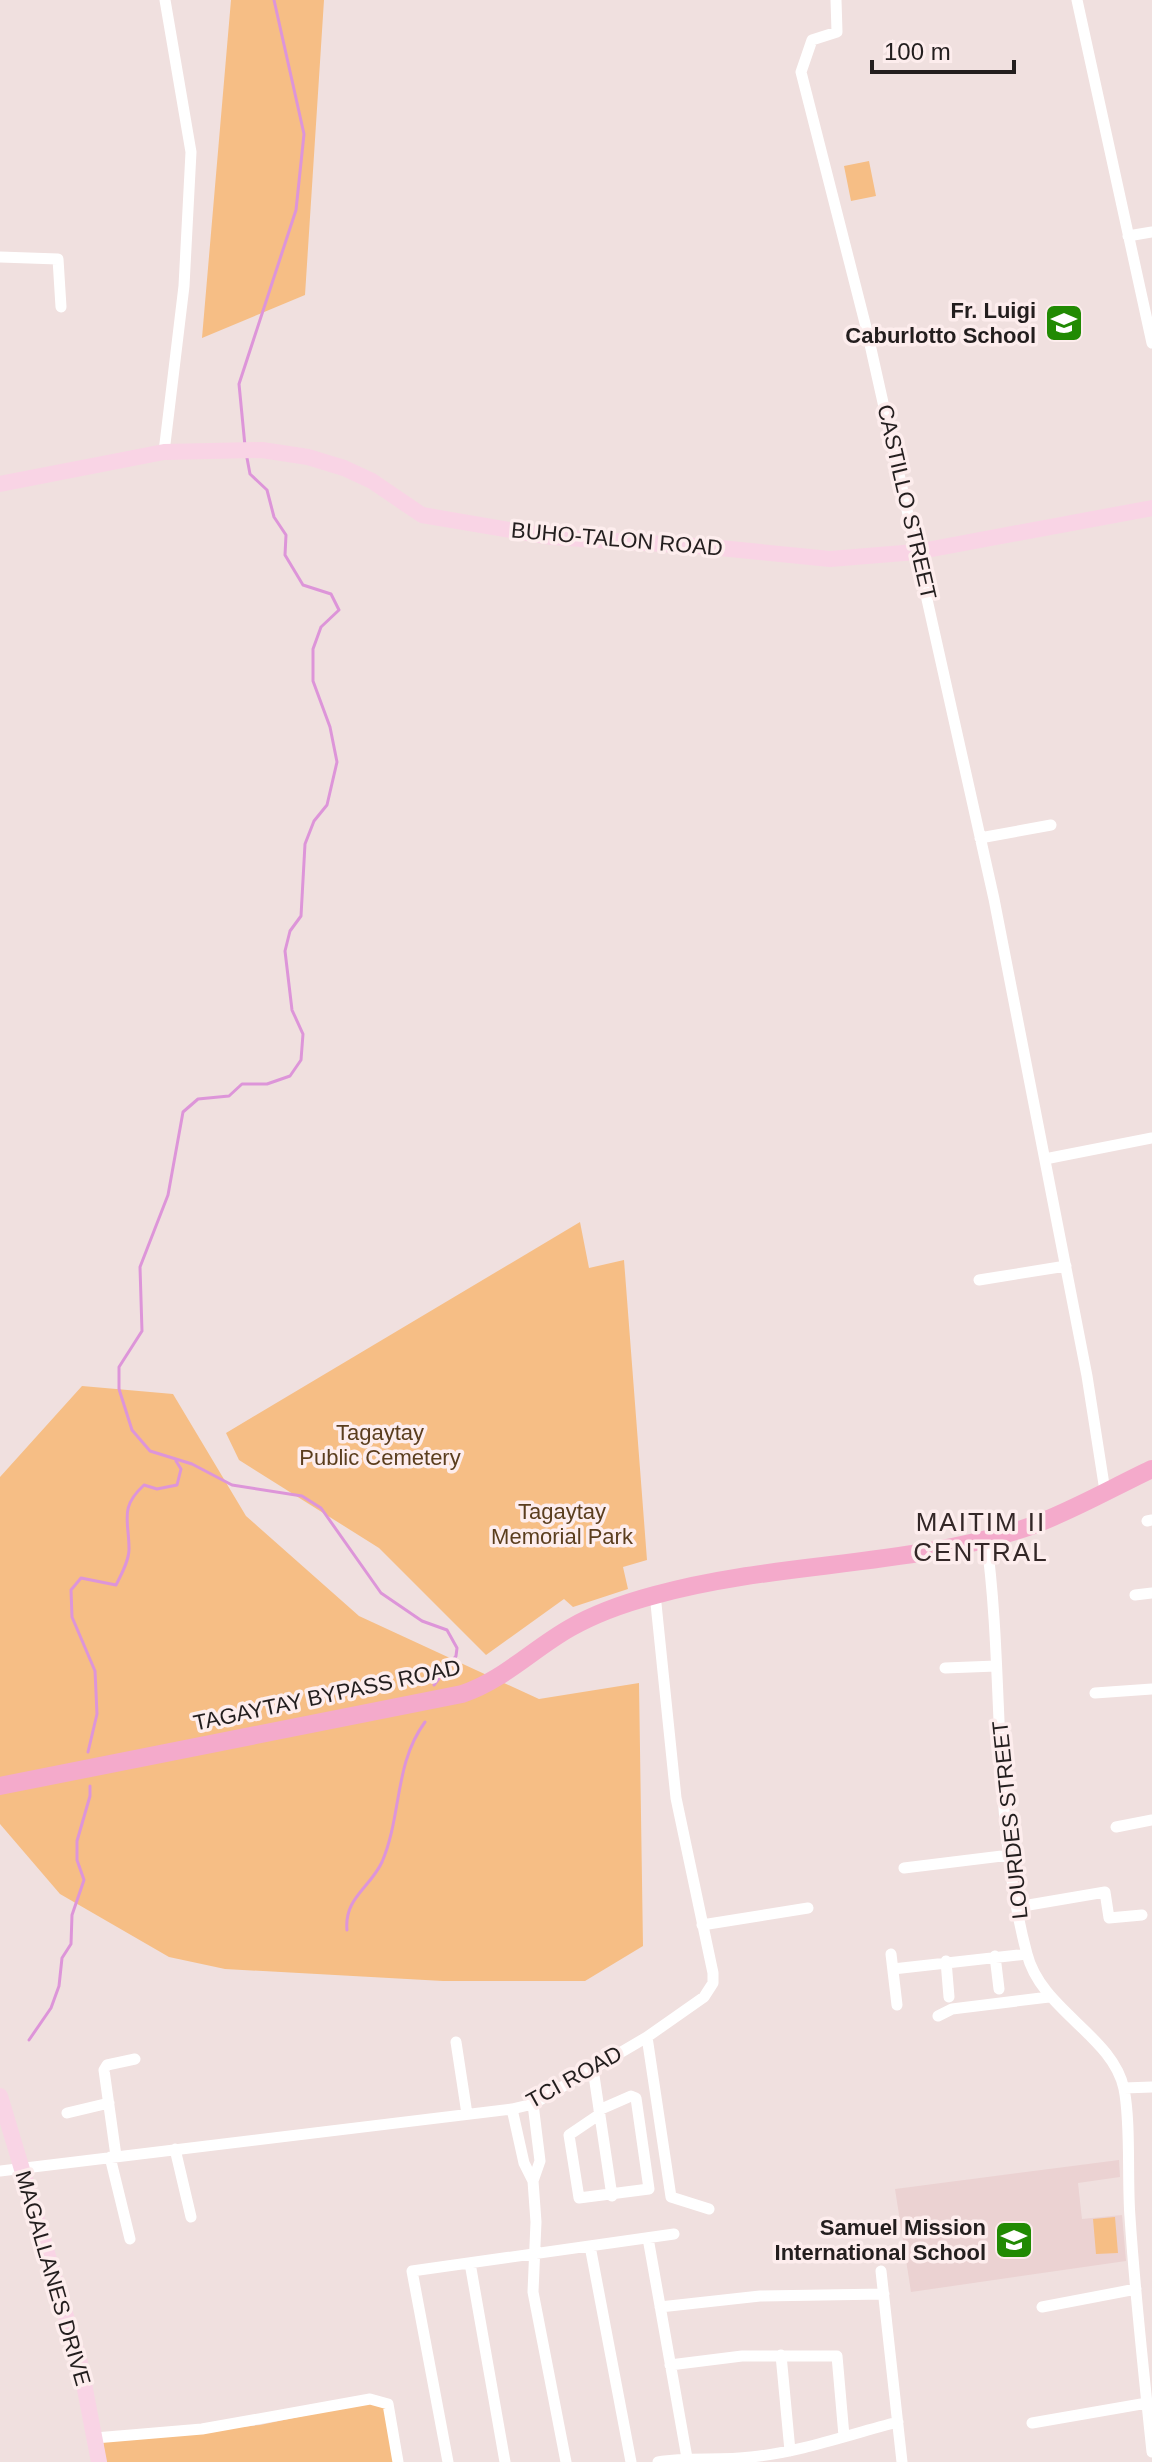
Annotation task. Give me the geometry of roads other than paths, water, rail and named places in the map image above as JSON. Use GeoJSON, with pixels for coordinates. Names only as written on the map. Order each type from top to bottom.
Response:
{"type":"FeatureCollection","features":[{"type":"Feature","properties":{"kind":"main road","name":"TAGAYTAY BYPASS ROAD"},"geometry":{"type":"LineString","coordinates":[[0,1786],[462,1694],[492,1681],[570,1628],[655,1594],[722,1581],[891,1557],[986,1537],[1031,1525],[1152,1469]]}},
{"type":"Feature","properties":{"kind":"street"},"geometry":{"type":"LineString","coordinates":[[164,452],[180,327],[191,152],[165,0]]}},
{"type":"Feature","properties":{"kind":"street","name":"CASTILLO STREET"},"geometry":{"type":"LineString","coordinates":[[836,0],[837,32],[812,40],[801,72],[867,331],[916,552],[932,607],[1066,1266],[1105,1491]]}},
{"type":"Feature","properties":{"kind":"street"},"geometry":{"type":"LineString","coordinates":[[1077,0],[1152,343]]}},
{"type":"Feature","properties":{"kind":"street"},"geometry":{"type":"LineString","coordinates":[[1128,236],[1152,232]]}},
{"type":"Feature","properties":{"kind":"street"},"geometry":{"type":"LineString","coordinates":[[0,257],[58,259],[61,307]]}},
{"type":"Feature","properties":{"kind":"street","name":"BUHO-TALON ROAD"},"geometry":{"type":"LineString","coordinates":[[0,484],[164,452],[262,450],[308,457],[344,468],[372,481],[422,515],[551,537],[710,547],[830,559],[916,552],[1152,508]]}},
{"type":"Feature","properties":{"kind":"street"},"geometry":{"type":"LineString","coordinates":[[980,838],[1051,825]]}},
{"type":"Feature","properties":{"kind":"street"},"geometry":{"type":"LineString","coordinates":[[1045,1159],[1152,1138]]}},
{"type":"Feature","properties":{"kind":"street"},"geometry":{"type":"LineString","coordinates":[[979,1280],[1066,1266]]}},
{"type":"Feature","properties":{"kind":"street","name":"LOURDES STREET"},"geometry":{"type":"LineString","coordinates":[[986,1537],[1010,1855],[1027,1954],[1033,1975],[1049,1997],[1108,2058],[1124,2088],[1136,2289],[1152,2452]]}},
{"type":"Feature","properties":{"kind":"street"},"geometry":{"type":"LineString","coordinates":[[1135,1595],[1152,1593]]}},
{"type":"Feature","properties":{"kind":"street","name":"TCI ROAD"},"geometry":{"type":"LineString","coordinates":[[0,2171],[533,2104],[647,2037],[704,1997],[713,1983],[676,1798],[655,1594]]}},
{"type":"Feature","properties":{"kind":"street"},"geometry":{"type":"LineString","coordinates":[[945,1668],[996,1666]]}},
{"type":"Feature","properties":{"kind":"street"},"geometry":{"type":"LineString","coordinates":[[1095,1693],[1152,1689]]}},
{"type":"Feature","properties":{"kind":"street"},"geometry":{"type":"LineString","coordinates":[[1116,1827],[1152,1820]]}},
{"type":"Feature","properties":{"kind":"street"},"geometry":{"type":"LineString","coordinates":[[904,1868],[1010,1855]]}},
{"type":"Feature","properties":{"kind":"street"},"geometry":{"type":"LineString","coordinates":[[1017,1907],[1105,1892],[1109,1918],[1142,1915]]}},
{"type":"Feature","properties":{"kind":"street"},"geometry":{"type":"LineString","coordinates":[[702,1925],[808,1908]]}},
{"type":"Feature","properties":{"kind":"street"},"geometry":{"type":"LineString","coordinates":[[891,1954],[897,2005]]}},
{"type":"Feature","properties":{"kind":"street"},"geometry":{"type":"LineString","coordinates":[[893,1969],[1027,1954]]}},
{"type":"Feature","properties":{"kind":"street"},"geometry":{"type":"LineString","coordinates":[[995,1956],[999,1989]]}},
{"type":"Feature","properties":{"kind":"street"},"geometry":{"type":"LineString","coordinates":[[946,1961],[949,1997]]}},
{"type":"Feature","properties":{"kind":"street"},"geometry":{"type":"LineString","coordinates":[[938,2016],[952,2009],[1049,1997]]}},
{"type":"Feature","properties":{"kind":"street"},"geometry":{"type":"LineString","coordinates":[[647,2037],[671,2197],[709,2209]]}},
{"type":"Feature","properties":{"kind":"street"},"geometry":{"type":"LineString","coordinates":[[456,2042],[467,2114]]}},
{"type":"Feature","properties":{"kind":"street"},"geometry":{"type":"LineString","coordinates":[[130,2239],[113,2156],[104,2070],[107,2065],[135,2059]]}},
{"type":"Feature","properties":{"kind":"street"},"geometry":{"type":"LineString","coordinates":[[593,2069],[612,2196]]}},
{"type":"Feature","properties":{"kind":"street"},"geometry":{"type":"LineString","coordinates":[[1124,2088],[1152,2087]]}},
{"type":"Feature","properties":{"kind":"street","name":"MAGALLANES DRIVE"},"geometry":{"type":"LineString","coordinates":[[0,2096],[80,2363],[99,2462]]}},
{"type":"Feature","properties":{"kind":"street"},"geometry":{"type":"LineString","coordinates":[[631,2096],[636,2098],[649,2189],[579,2198],[574,2184],[571,2132],[600,2112],[631,2096]]}},
{"type":"Feature","properties":{"kind":"street"},"geometry":{"type":"LineString","coordinates":[[67,2113],[109,2103]]}},
{"type":"Feature","properties":{"kind":"street"},"geometry":{"type":"LineString","coordinates":[[533,2104],[540,2161],[533,2181]]}},
{"type":"Feature","properties":{"kind":"street"},"geometry":{"type":"LineString","coordinates":[[512,2109],[524,2163],[533,2181],[536,2222],[533,2292],[566,2462]]}},
{"type":"Feature","properties":{"kind":"street"},"geometry":{"type":"LineString","coordinates":[[175,2149],[191,2217]]}},
{"type":"Feature","properties":{"kind":"street"},"geometry":{"type":"LineString","coordinates":[[448,2462],[412,2271],[674,2234]]}},
{"type":"Feature","properties":{"kind":"street"},"geometry":{"type":"LineString","coordinates":[[648,2238],[670,2365],[680,2460]]}},
{"type":"Feature","properties":{"kind":"street"},"geometry":{"type":"LineString","coordinates":[[590,2246],[631,2462]]}},
{"type":"Feature","properties":{"kind":"street"},"geometry":{"type":"LineString","coordinates":[[470,2263],[505,2462]]}},
{"type":"Feature","properties":{"kind":"street"},"geometry":{"type":"LineString","coordinates":[[881,2271],[902,2462]]}},
{"type":"Feature","properties":{"kind":"street"},"geometry":{"type":"LineString","coordinates":[[1042,2307],[1136,2289]]}},
{"type":"Feature","properties":{"kind":"street"},"geometry":{"type":"LineString","coordinates":[[660,2307],[760,2296],[884,2294]]}},
{"type":"Feature","properties":{"kind":"street"},"geometry":{"type":"LineString","coordinates":[[670,2365],[781,2355],[837,2356],[844,2436]]}},
{"type":"Feature","properties":{"kind":"street"},"geometry":{"type":"LineString","coordinates":[[781,2355],[790,2451]]}},
{"type":"Feature","properties":{"kind":"street"},"geometry":{"type":"LineString","coordinates":[[95,2438],[202,2429],[370,2399],[388,2404],[398,2462]]}},
{"type":"Feature","properties":{"kind":"street"},"geometry":{"type":"LineString","coordinates":[[1032,2423],[1147,2403]]}},
{"type":"Feature","properties":{"kind":"street"},"geometry":{"type":"LineString","coordinates":[[658,2462],[751,2458],[790,2451],[898,2422]]}},
{"type":"Feature","properties":{"kind":"waterway"},"geometry":{"type":"LineString","coordinates":[[245,446],[239,384],[296,210],[304,134],[274,0]]}},
{"type":"Feature","properties":{"kind":"waterway"},"geometry":{"type":"LineString","coordinates":[[247,458],[250,474],[267,490],[274,517],[286,535],[285,555],[303,585],[331,594],[339,610],[321,627],[313,649],[313,681],[330,727],[337,762],[327,805],[314,821],[305,844],[301,916],[290,931],[285,951],[292,1010],[303,1034],[301,1060],[290,1076],[267,1084],[242,1084],[229,1096],[198,1099],[183,1112],[168,1195],[140,1267],[142,1331],[119,1367],[119,1389],[132,1430],[150,1451],[192,1464],[232,1485],[302,1496],[321,1508],[381,1593],[422,1621],[447,1630],[457,1648],[456,1656],[434,1685]]}},
{"type":"Feature","properties":{"kind":"waterway"},"geometry":{"type":"LineString","coordinates":[[88,1752],[97,1714],[95,1671],[72,1617],[71,1590],[81,1578],[116,1585],[129,1554],[127,1515],[131,1501],[144,1485],[157,1489],[177,1485],[181,1469],[176,1461]]}},
{"type":"Feature","properties":{"kind":"waterway"},"geometry":{"type":"LineString","coordinates":[[347,1930],[347,1919],[354,1901],[382,1862],[408,1755],[425,1722]]}},
{"type":"Feature","properties":{"kind":"waterway"},"geometry":{"type":"LineString","coordinates":[[29,2040],[51,2008],[59,1986],[62,1958],[71,1944],[72,1915],[84,1880],[77,1860],[77,1841],[90,1786]]}},
{"type":"Feature","properties":{"kind":"place","name":"Fr. Luigi Caburlotto School"},"geometry":{"type":"Point","coordinates":[1064,323]}},
{"type":"Feature","properties":{"kind":"place","name":"Samuel Mission International School"},"geometry":{"type":"Point","coordinates":[1014,2240]}},
{"type":"Feature","properties":{"kind":"district","name":"MAITIM II CENTRAL"},"geometry":{"type":"Point","coordinates":[981,1537]}},
{"type":"Feature","properties":{"kind":"park label","name":"Tagaytay Public Cemetery"},"geometry":{"type":"Point","coordinates":[380,1444]}},
{"type":"Feature","properties":{"kind":"park label","name":"Tagaytay Memorial Park"},"geometry":{"type":"Point","coordinates":[562,1524]}}]}
